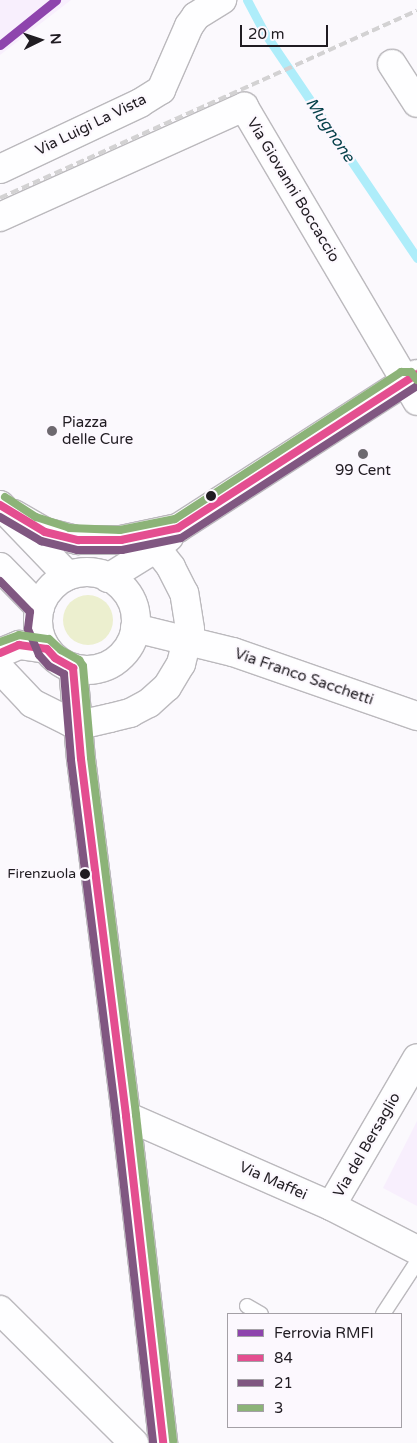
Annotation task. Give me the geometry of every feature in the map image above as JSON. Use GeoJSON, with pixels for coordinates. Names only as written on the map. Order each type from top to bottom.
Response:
{"type":"FeatureCollection","features":[{"type":"Feature","properties":{"kind":"street","name":"Via Luigi La Vista"},"geometry":{"type":"LineString","coordinates":[[0,169],[140,103],[161,90],[189,26],[196,16],[222,0]]}},
{"type":"Feature","properties":{"kind":"street"},"geometry":{"type":"LineString","coordinates":[[392,64],[417,103]]}},
{"type":"Feature","properties":{"kind":"street","name":"Via Giovanni Boccaccio"},"geometry":{"type":"LineString","coordinates":[[0,217],[244,107],[413,385]]}},
{"type":"Feature","properties":{"kind":"street"},"geometry":{"type":"LineString","coordinates":[[108,578],[156,548],[179,528],[413,385]]}},
{"type":"Feature","properties":{"kind":"street"},"geometry":{"type":"LineString","coordinates":[[0,505],[44,532],[78,540],[121,540],[179,528]]}},
{"type":"Feature","properties":{"kind":"street"},"geometry":{"type":"LineString","coordinates":[[0,505],[68,576]]}},
{"type":"Feature","properties":{"kind":"street"},"geometry":{"type":"LineString","coordinates":[[0,669],[32,703],[61,719],[77,723],[130,713],[149,703],[167,687],[174,676],[189,640],[189,611],[184,593],[171,567],[156,548]]}},
{"type":"Feature","properties":{"kind":"street"},"geometry":{"type":"LineString","coordinates":[[0,566],[40,608]]}},
{"type":"Feature","properties":{"kind":"street"},"geometry":{"type":"LineString","coordinates":[[90,573],[108,578],[124,590],[130,598],[134,611],[135,628],[124,652],[114,662],[99,669],[73,668],[62,663],[47,649],[38,627],[40,608],[50,589],[68,576],[90,573]]}},
{"type":"Feature","properties":{"kind":"street"},"geometry":{"type":"LineString","coordinates":[[135,628],[189,640]]}},
{"type":"Feature","properties":{"kind":"street","name":"Via Franco Sacchetti"},"geometry":{"type":"LineString","coordinates":[[189,640],[233,652],[417,716]]}},
{"type":"Feature","properties":{"kind":"street"},"geometry":{"type":"LineString","coordinates":[[0,653],[19,645],[47,649]]}},
{"type":"Feature","properties":{"kind":"street"},"geometry":{"type":"LineString","coordinates":[[73,668],[77,723],[126,1116],[163,1443]]}},
{"type":"Feature","properties":{"kind":"street","name":"Via del Bersaglio"},"geometry":{"type":"LineString","coordinates":[[331,1206],[417,1058]]}},
{"type":"Feature","properties":{"kind":"street","name":"Via Maffei"},"geometry":{"type":"LineString","coordinates":[[126,1116],[331,1206],[417,1250]]}},
{"type":"Feature","properties":{"kind":"street"},"geometry":{"type":"LineString","coordinates":[[0,1310],[134,1443]]}},
{"type":"Feature","properties":{"kind":"lane"},"geometry":{"type":"LineString","coordinates":[[384,1313],[417,1262]]}},
{"type":"Feature","properties":{"kind":"lane"},"geometry":{"type":"LineString","coordinates":[[247,1306],[259,1313]]}},
{"type":"Feature","properties":{"kind":"shaded area"},"geometry":{"type":"Polygon","coordinates":[[[0,0],[71,0],[0,55],[0,0]]]}},
{"type":"Feature","properties":{"kind":"shaded area"},"geometry":{"type":"Polygon","coordinates":[[[417,1121],[417,1206],[383,1188],[417,1121]]]}},
{"type":"Feature","properties":{"kind":"green space"},"geometry":{"type":"Polygon","coordinates":[[[88,595],[102,599],[109,606],[113,620],[109,634],[102,641],[88,645],[74,641],[67,634],[63,620],[67,606],[74,599],[88,595]]]}},
{"type":"Feature","properties":{"kind":"waterway","name":"Mugnone"},"geometry":{"type":"LineString","coordinates":[[247,0],[264,32],[417,258]]}},
{"type":"Feature","properties":{"kind":"railway"},"geometry":{"type":"LineString","coordinates":[[0,198],[417,11]]}},
{"type":"Feature","properties":{"kind":"rail line","name":"RMFI"},"geometry":{"type":"LineString","coordinates":[[0,45],[56,0]]}},
{"type":"Feature","properties":{"kind":"transit line","name":"3"},"geometry":{"type":"LineString","coordinates":[[5,497],[36,517],[69,528],[120,530],[175,519],[401,372],[411,372],[417,380]]}},
{"type":"Feature","properties":{"kind":"transit line","name":"84"},"geometry":{"type":"LineString","coordinates":[[0,505],[45,532],[78,540],[121,540],[178,528],[417,374]]}},
{"type":"Feature","properties":{"kind":"transit line","name":"21"},"geometry":{"type":"LineString","coordinates":[[0,517],[41,541],[77,550],[122,550],[181,538],[417,386]]}},
{"type":"Feature","properties":{"kind":"transit line","name":"21"},"geometry":{"type":"LineString","coordinates":[[0,581],[30,612],[28,629],[39,655],[49,666],[64,674],[71,760],[116,1117],[153,1443]]}},
{"type":"Feature","properties":{"kind":"transit line","name":"3"},"geometry":{"type":"LineString","coordinates":[[0,642],[19,635],[49,639],[61,650],[79,660],[83,666],[91,758],[136,1115],[173,1442]]}},
{"type":"Feature","properties":{"kind":"transit line","name":"84"},"geometry":{"type":"LineString","coordinates":[[0,653],[19,645],[47,649],[55,658],[73,668]]}},
{"type":"Feature","properties":{"kind":"transit line","name":"84"},"geometry":{"type":"LineString","coordinates":[[73,668],[81,759],[126,1116],[163,1443]]}},
{"type":"Feature","properties":{"kind":"place","name":"Piazza delle Cure"},"geometry":{"type":"Point","coordinates":[52,431]}},
{"type":"Feature","properties":{"kind":"place","name":"99 Cent"},"geometry":{"type":"Point","coordinates":[363,454]}},
{"type":"Feature","properties":{"kind":"place","name":"Firenzuola"},"geometry":{"type":"Point","coordinates":[85,874]}}]}
